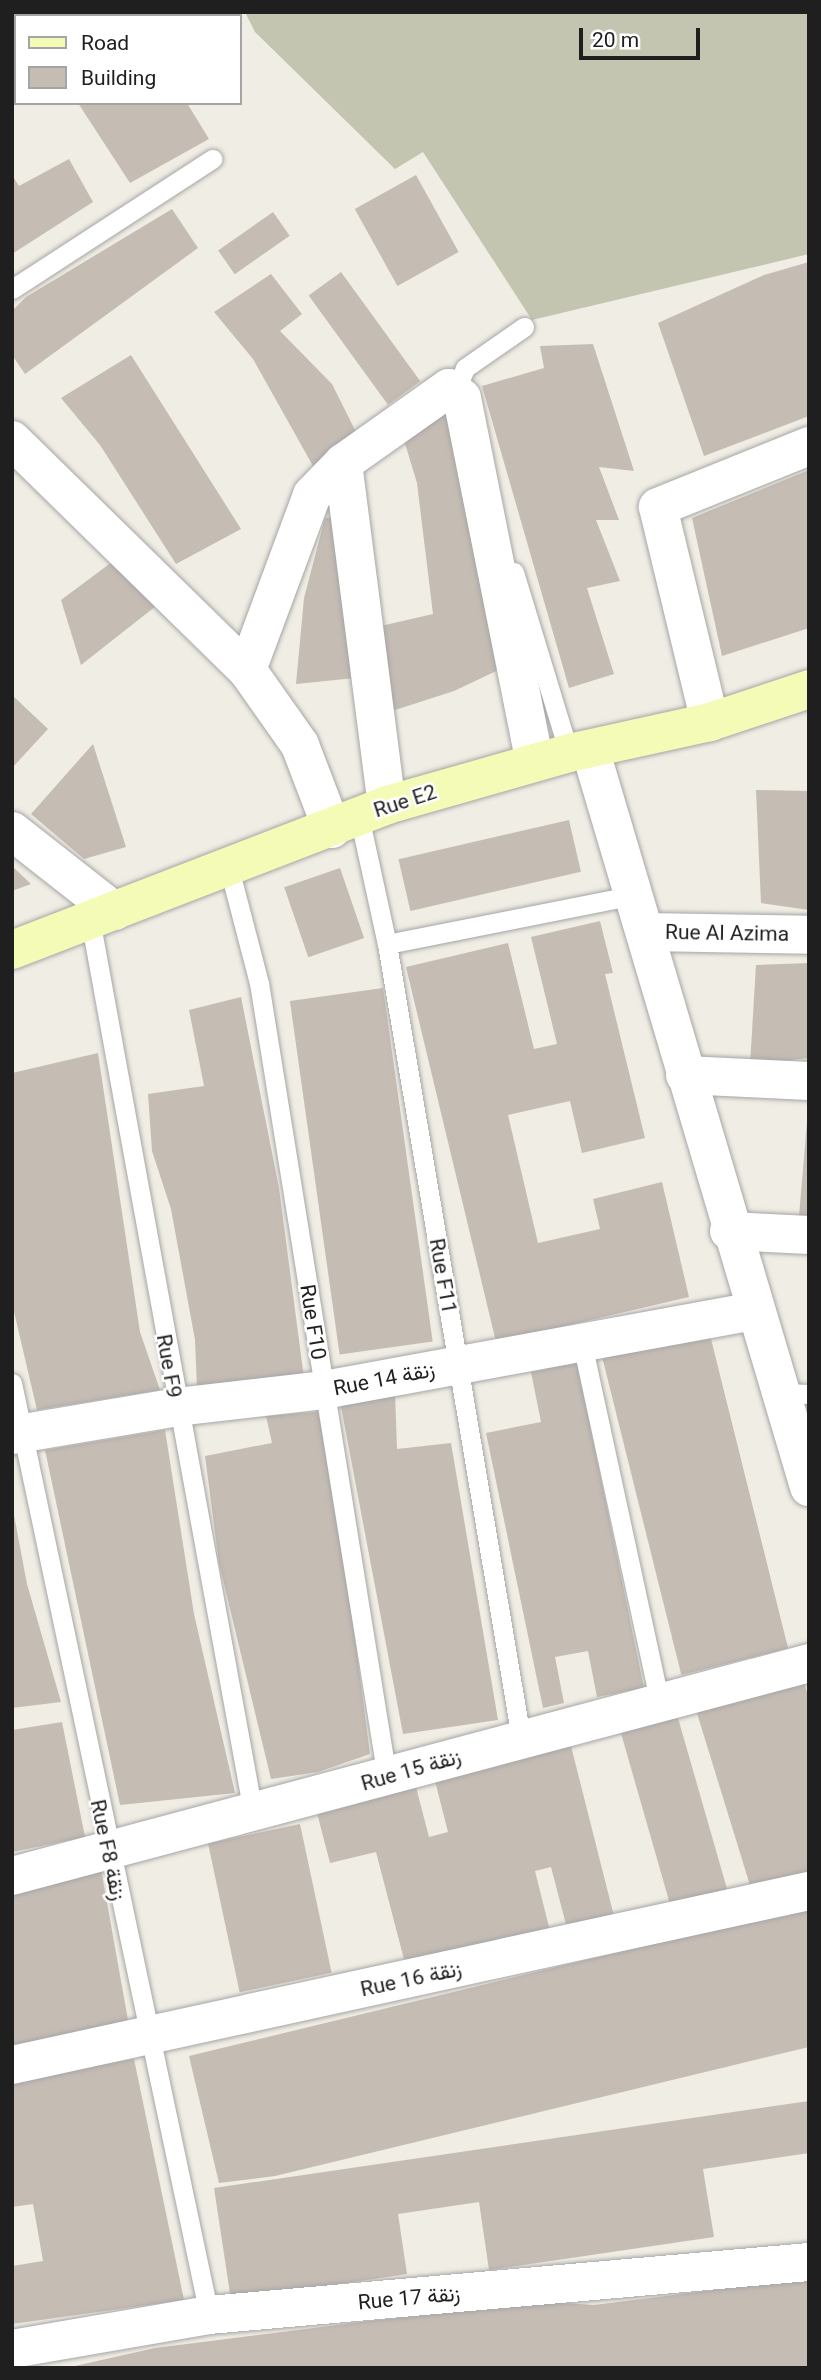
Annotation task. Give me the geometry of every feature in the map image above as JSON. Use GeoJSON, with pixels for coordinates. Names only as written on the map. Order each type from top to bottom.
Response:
{"type":"FeatureCollection","features":[{"type":"Feature","properties":{"kind":"street"},"geometry":{"type":"LineString","coordinates":[[247,670],[306,505],[343,463],[449,388],[462,398],[565,755],[634,895],[754,1311],[794,1394],[809,1487]]}},
{"type":"Feature","properties":{"kind":"street"},"geometry":{"type":"LineString","coordinates":[[710,722],[658,506],[809,446]]}},
{"type":"Feature","properties":{"kind":"street"},"geometry":{"type":"LineString","coordinates":[[16,456],[247,670],[300,745],[359,817]]}},
{"type":"Feature","properties":{"kind":"street"},"geometry":{"type":"LineString","coordinates":[[343,463],[359,817]]}},
{"type":"Feature","properties":{"kind":"street","name":"Rue E2"},"geometry":{"type":"LineString","coordinates":[[12,950],[359,817],[565,755],[710,722],[809,689]]}},
{"type":"Feature","properties":{"kind":"street"},"geometry":{"type":"LineString","coordinates":[[12,831],[102,915]]}},
{"type":"Feature","properties":{"kind":"street","name":"Rue Al Azima"},"geometry":{"type":"LineString","coordinates":[[645,932],[809,935]]}},
{"type":"Feature","properties":{"kind":"street"},"geometry":{"type":"LineString","coordinates":[[685,1075],[809,1081]]}},
{"type":"Feature","properties":{"kind":"street"},"geometry":{"type":"LineString","coordinates":[[729,1231],[809,1235]]}},
{"type":"Feature","properties":{"kind":"street","name":"Rue 14 زنقة"},"geometry":{"type":"LineString","coordinates":[[18,1434],[177,1407],[324,1390],[754,1311]]}},
{"type":"Feature","properties":{"kind":"street","name":"Rue 15 زنقة"},"geometry":{"type":"LineString","coordinates":[[12,1876],[108,1854],[253,1812],[387,1778],[521,1738],[809,1663]]}},
{"type":"Feature","properties":{"kind":"street","name":"Rue 16 زنقة"},"geometry":{"type":"LineString","coordinates":[[12,2065],[148,2033],[809,1891]]}},
{"type":"Feature","properties":{"kind":"street","name":"Rue 17 زنقة"},"geometry":{"type":"LineString","coordinates":[[12,2349],[209,2315],[809,2262]]}},
{"type":"Feature","properties":{"kind":"lane"},"geometry":{"type":"LineString","coordinates":[[12,289],[212,159]]}},
{"type":"Feature","properties":{"kind":"lane"},"geometry":{"type":"LineString","coordinates":[[524,327],[470,363],[460,380],[565,755]]}},
{"type":"Feature","properties":{"kind":"lane","name":"Rue F11"},"geometry":{"type":"LineString","coordinates":[[359,817],[387,944],[521,1738]]}},
{"type":"Feature","properties":{"kind":"lane","name":"Rue F10"},"geometry":{"type":"LineString","coordinates":[[229,868],[258,983],[387,1778]]}},
{"type":"Feature","properties":{"kind":"lane"},"geometry":{"type":"LineString","coordinates":[[387,944],[634,895]]}},
{"type":"Feature","properties":{"kind":"lane","name":"Rue F9"},"geometry":{"type":"LineString","coordinates":[[102,915],[177,1407],[253,1812]]}},
{"type":"Feature","properties":{"kind":"lane"},"geometry":{"type":"LineString","coordinates":[[582,1343],[660,1703]]}},
{"type":"Feature","properties":{"kind":"lane","name":"Rue F8 زنقة"},"geometry":{"type":"LineString","coordinates":[[12,1383],[18,1434],[209,2315]]}},
{"type":"Feature","properties":{"kind":"shaded area"},"geometry":{"type":"Polygon","coordinates":[[[245,12],[809,12],[809,254],[532,320],[423,152],[395,169],[255,32],[245,12]]]}},
{"type":"Feature","properties":{"kind":"building"},"geometry":{"type":"Polygon","coordinates":[[[79,105],[188,105],[209,139],[130,183],[79,105]]]}},
{"type":"Feature","properties":{"kind":"building"},"geometry":{"type":"Polygon","coordinates":[[[69,159],[93,202],[12,254],[12,175],[19,186],[69,159]]]}},
{"type":"Feature","properties":{"kind":"building"},"geometry":{"type":"Polygon","coordinates":[[[416,175],[459,252],[397,286],[355,209],[416,175]]]}},
{"type":"Feature","properties":{"kind":"building"},"geometry":{"type":"Polygon","coordinates":[[[172,209],[198,248],[25,374],[12,355],[12,311],[26,297],[172,209]]]}},
{"type":"Feature","properties":{"kind":"building"},"geometry":{"type":"Polygon","coordinates":[[[273,212],[290,236],[235,274],[218,250],[273,212]]]}},
{"type":"Feature","properties":{"kind":"building"},"geometry":{"type":"Polygon","coordinates":[[[809,262],[809,416],[704,456],[658,323],[764,275],[809,262]]]}},
{"type":"Feature","properties":{"kind":"building"},"geometry":{"type":"Polygon","coordinates":[[[341,272],[420,381],[388,405],[309,296],[341,272]]]}},
{"type":"Feature","properties":{"kind":"building"},"geometry":{"type":"Polygon","coordinates":[[[271,274],[302,314],[280,331],[332,384],[356,432],[313,466],[253,359],[214,312],[271,274]]]}},
{"type":"Feature","properties":{"kind":"building"},"geometry":{"type":"Polygon","coordinates":[[[593,344],[634,471],[599,467],[619,520],[596,520],[620,581],[587,588],[614,674],[569,688],[482,386],[544,368],[540,346],[593,344]]]}},
{"type":"Feature","properties":{"kind":"building"},"geometry":{"type":"Polygon","coordinates":[[[131,355],[241,529],[176,564],[100,445],[61,398],[131,355]]]}},
{"type":"Feature","properties":{"kind":"building"},"geometry":{"type":"Polygon","coordinates":[[[443,404],[511,664],[454,691],[392,711],[381,626],[433,614],[417,483],[400,427],[443,404]]]}},
{"type":"Feature","properties":{"kind":"building"},"geometry":{"type":"Polygon","coordinates":[[[809,470],[809,628],[722,656],[692,518],[809,470]]]}},
{"type":"Feature","properties":{"kind":"building"},"geometry":{"type":"Polygon","coordinates":[[[343,516],[365,677],[296,684],[304,598],[325,518],[343,516]]]}},
{"type":"Feature","properties":{"kind":"building"},"geometry":{"type":"Polygon","coordinates":[[[116,559],[156,606],[81,665],[61,600],[116,559]]]}},
{"type":"Feature","properties":{"kind":"building"},"geometry":{"type":"Polygon","coordinates":[[[12,695],[48,729],[12,768],[12,695]]]}},
{"type":"Feature","properties":{"kind":"building"},"geometry":{"type":"Polygon","coordinates":[[[93,744],[126,847],[84,859],[31,814],[93,744]]]}},
{"type":"Feature","properties":{"kind":"building"},"geometry":{"type":"Polygon","coordinates":[[[756,790],[809,791],[809,910],[761,903],[756,790]]]}},
{"type":"Feature","properties":{"kind":"building"},"geometry":{"type":"Polygon","coordinates":[[[569,820],[581,872],[410,911],[398,859],[569,820]]]}},
{"type":"Feature","properties":{"kind":"building"},"geometry":{"type":"Polygon","coordinates":[[[12,866],[31,884],[12,891],[12,866]]]}},
{"type":"Feature","properties":{"kind":"building"},"geometry":{"type":"Polygon","coordinates":[[[340,868],[364,938],[308,957],[284,887],[340,868]]]}},
{"type":"Feature","properties":{"kind":"building"},"geometry":{"type":"Polygon","coordinates":[[[600,921],[613,973],[605,974],[645,1138],[582,1153],[570,1101],[508,1115],[538,1243],[600,1229],[593,1199],[662,1182],[689,1297],[496,1342],[406,967],[508,943],[534,1049],[557,1044],[531,937],[600,921]]]}},
{"type":"Feature","properties":{"kind":"building"},"geometry":{"type":"Polygon","coordinates":[[[809,963],[809,1058],[750,1065],[756,965],[809,963]]]}},
{"type":"Feature","properties":{"kind":"building"},"geometry":{"type":"Polygon","coordinates":[[[383,988],[433,1342],[340,1355],[290,1001],[383,988]]]}},
{"type":"Feature","properties":{"kind":"building"},"geometry":{"type":"Polygon","coordinates":[[[241,997],[279,1188],[304,1378],[197,1388],[195,1340],[171,1209],[152,1151],[148,1094],[204,1086],[189,1010],[241,997]]]}},
{"type":"Feature","properties":{"kind":"building"},"geometry":{"type":"Polygon","coordinates":[[[98,1053],[140,1332],[160,1390],[37,1410],[12,1303],[12,1073],[98,1053]]]}},
{"type":"Feature","properties":{"kind":"building"},"geometry":{"type":"Polygon","coordinates":[[[809,1122],[809,1217],[799,1216],[809,1122]]]}},
{"type":"Feature","properties":{"kind":"building"},"geometry":{"type":"Polygon","coordinates":[[[709,1331],[788,1648],[681,1675],[602,1358],[709,1331]]]}},
{"type":"Feature","properties":{"kind":"building"},"geometry":{"type":"Polygon","coordinates":[[[577,1362],[644,1688],[597,1697],[588,1651],[555,1657],[564,1703],[543,1708],[486,1433],[541,1422],[531,1372],[577,1362]]]}},
{"type":"Feature","properties":{"kind":"building"},"geometry":{"type":"Polygon","coordinates":[[[395,1392],[397,1449],[451,1443],[498,1720],[403,1734],[339,1396],[395,1392]]]}},
{"type":"Feature","properties":{"kind":"building"},"geometry":{"type":"Polygon","coordinates":[[[318,1412],[335,1485],[370,1754],[318,1772],[271,1779],[219,1563],[205,1456],[272,1443],[266,1416],[318,1412]]]}},
{"type":"Feature","properties":{"kind":"building"},"geometry":{"type":"Polygon","coordinates":[[[165,1430],[194,1614],[235,1793],[120,1805],[45,1450],[165,1430]]]}},
{"type":"Feature","properties":{"kind":"building"},"geometry":{"type":"Polygon","coordinates":[[[14,1515],[27,1584],[61,1702],[12,1708],[14,1515]]]}},
{"type":"Feature","properties":{"kind":"building"},"geometry":{"type":"Polygon","coordinates":[[[802,1677],[809,1698],[809,1878],[753,1895],[696,1710],[802,1677]]]}},
{"type":"Feature","properties":{"kind":"building"},"geometry":{"type":"Polygon","coordinates":[[[676,1711],[729,1897],[673,1914],[619,1727],[676,1711]]]}},
{"type":"Feature","properties":{"kind":"building"},"geometry":{"type":"Polygon","coordinates":[[[62,1722],[85,1837],[12,1852],[12,1730],[62,1722]]]}},
{"type":"Feature","properties":{"kind":"building"},"geometry":{"type":"Polygon","coordinates":[[[570,1742],[616,1924],[569,1936],[551,1867],[535,1871],[550,1931],[406,1967],[376,1852],[330,1863],[317,1813],[416,1787],[429,1837],[448,1832],[434,1777],[570,1742]]]}},
{"type":"Feature","properties":{"kind":"building"},"geometry":{"type":"Polygon","coordinates":[[[300,1824],[332,1973],[240,1992],[208,1844],[300,1824]]]}},
{"type":"Feature","properties":{"kind":"building"},"geometry":{"type":"Polygon","coordinates":[[[101,1869],[128,2020],[12,2046],[12,1886],[101,1869]]]}},
{"type":"Feature","properties":{"kind":"building"},"geometry":{"type":"Polygon","coordinates":[[[809,1906],[809,2047],[275,2176],[219,2183],[189,2056],[809,1906]]]}},
{"type":"Feature","properties":{"kind":"building"},"geometry":{"type":"Polygon","coordinates":[[[134,2059],[184,2300],[12,2324],[12,2266],[43,2261],[33,2204],[12,2207],[12,2081],[134,2059]]]}},
{"type":"Feature","properties":{"kind":"building"},"geometry":{"type":"Polygon","coordinates":[[[809,2101],[809,2153],[703,2169],[714,2237],[489,2270],[479,2202],[398,2214],[407,2274],[231,2300],[214,2188],[809,2101]]]}},
{"type":"Feature","properties":{"kind":"building"},"geometry":{"type":"Polygon","coordinates":[[[809,2278],[809,2368],[66,2368],[155,2348],[369,2321],[547,2302],[594,2305],[809,2278]]]}}]}
